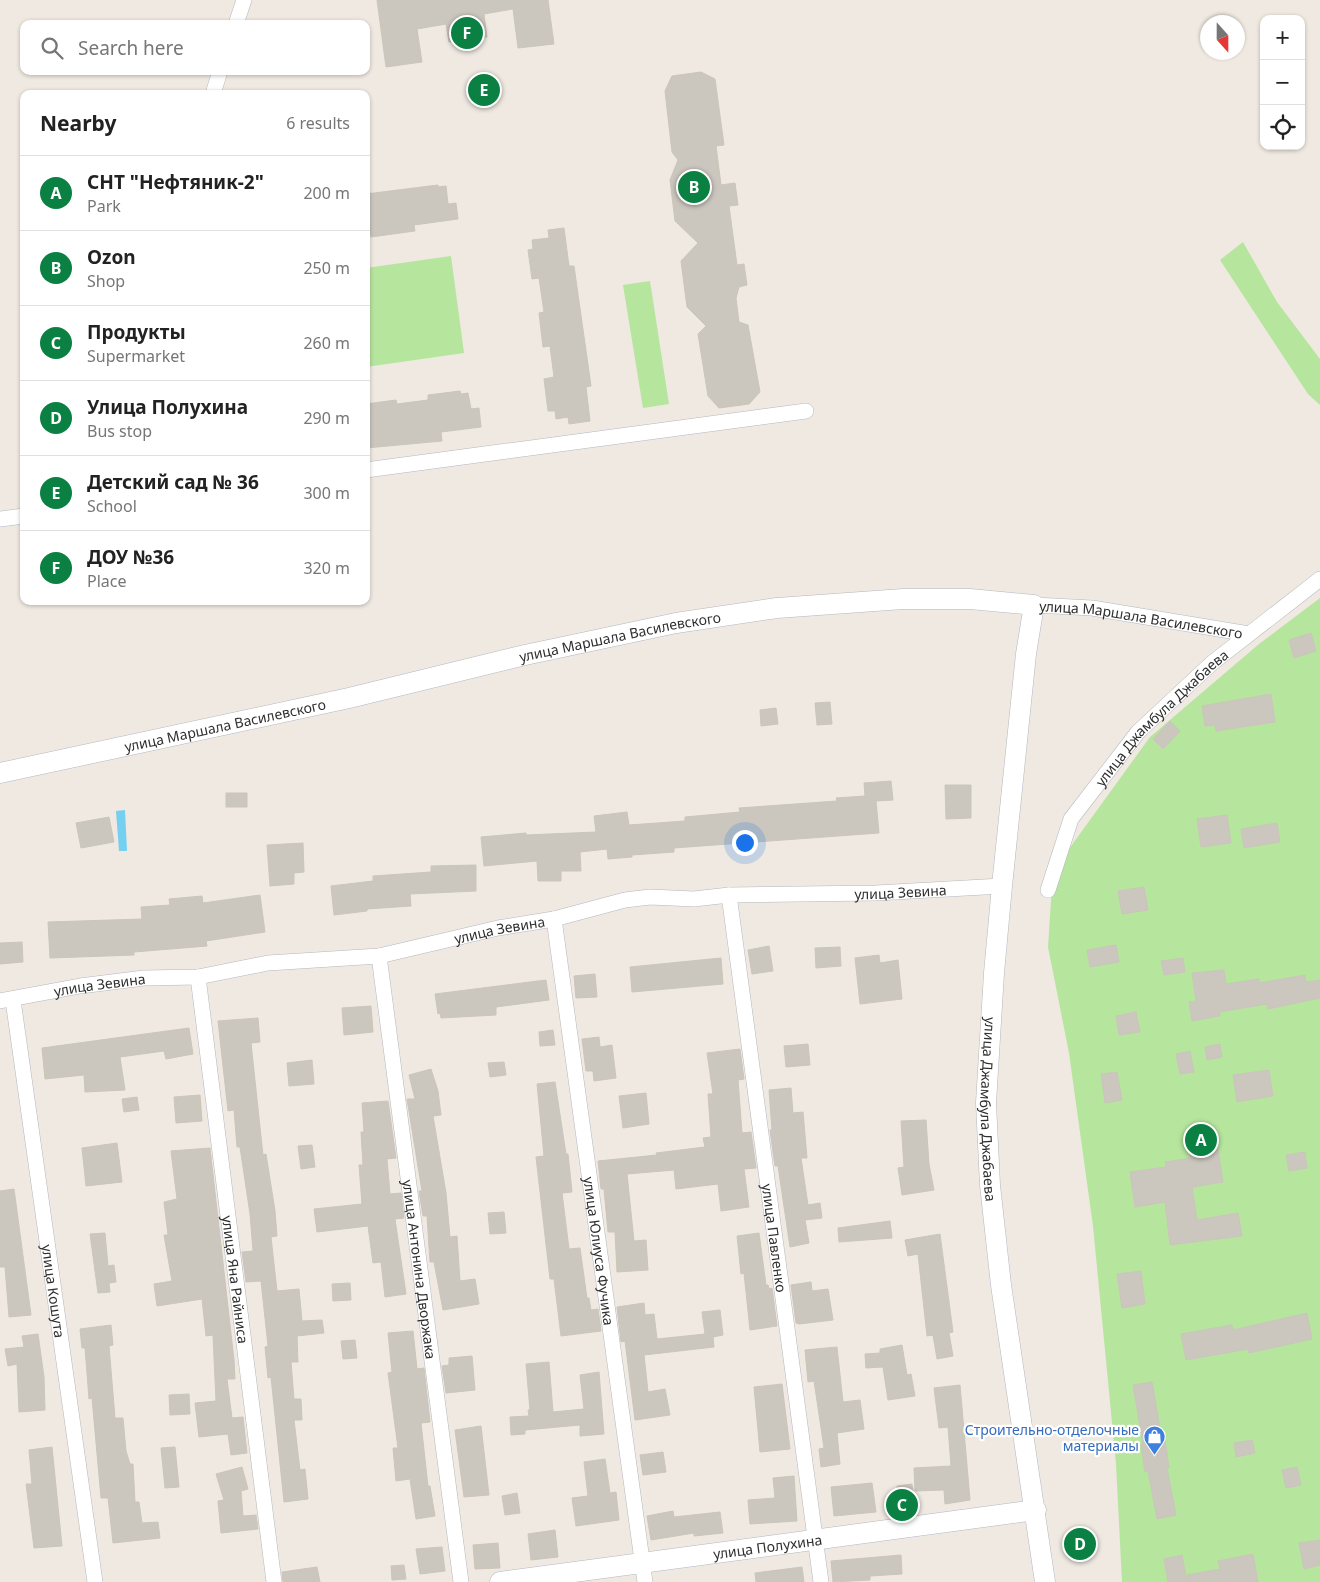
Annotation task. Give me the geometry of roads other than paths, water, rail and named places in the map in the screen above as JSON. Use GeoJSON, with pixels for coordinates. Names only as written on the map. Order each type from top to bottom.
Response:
{"type":"FeatureCollection","features":[{"type":"Feature","properties":{"kind":"main road","name":"улица Маршала Василевского"},"geometry":{"type":"LineString","coordinates":[[0,773],[349,698],[525,655],[676,623],[777,608],[903,599],[970,599],[1034,605]]}},
{"type":"Feature","properties":{"kind":"main road","name":"улица Джамбула Джабаева"},"geometry":{"type":"LineString","coordinates":[[1034,605],[1026,654],[1002,886],[994,973],[986,1103],[990,1185],[1001,1285],[1036,1510],[1045,1582]]}},
{"type":"Feature","properties":{"kind":"main road","name":"улица Полухина"},"geometry":{"type":"LineString","coordinates":[[500,1582],[643,1572],[815,1540],[1036,1510]]}},
{"type":"Feature","properties":{"kind":"street"},"geometry":{"type":"LineString","coordinates":[[237,20],[244,0]]}},
{"type":"Feature","properties":{"kind":"street"},"geometry":{"type":"LineString","coordinates":[[214,90],[219,75]]}},
{"type":"Feature","properties":{"kind":"street"},"geometry":{"type":"LineString","coordinates":[[370,469],[806,412]]}},
{"type":"Feature","properties":{"kind":"street"},"geometry":{"type":"LineString","coordinates":[[0,519],[20,516]]}},
{"type":"Feature","properties":{"kind":"street","name":"улица Джамбула Джабаева"},"geometry":{"type":"LineString","coordinates":[[1048,890],[1072,819],[1138,732],[1212,663],[1320,578]]}},
{"type":"Feature","properties":{"kind":"street","name":"улица Маршала Василевского"},"geometry":{"type":"LineString","coordinates":[[1034,605],[1092,608],[1249,634]]}},
{"type":"Feature","properties":{"kind":"street","name":"улица Зевина"},"geometry":{"type":"LineString","coordinates":[[7,1001],[48,990],[112,982],[198,977],[268,963],[379,956],[498,928],[554,919],[625,900],[650,897],[694,899],[729,895],[876,893],[1002,886]]}},
{"type":"Feature","properties":{"kind":"street","name":"улица Павленко"},"geometry":{"type":"LineString","coordinates":[[729,895],[821,1582]]}},
{"type":"Feature","properties":{"kind":"street","name":"улица Юлиуса Фучика"},"geometry":{"type":"LineString","coordinates":[[554,919],[643,1572]]}},
{"type":"Feature","properties":{"kind":"street","name":"улица Антонина Дворжака"},"geometry":{"type":"LineString","coordinates":[[379,956],[461,1582]]}},
{"type":"Feature","properties":{"kind":"street","name":"улица Яна Райниса"},"geometry":{"type":"LineString","coordinates":[[198,977],[274,1582]]}},
{"type":"Feature","properties":{"kind":"street","name":"улица Кошута"},"geometry":{"type":"LineString","coordinates":[[7,1001],[95,1582]]}},
{"type":"Feature","properties":{"kind":"water"},"geometry":{"type":"Polygon","coordinates":[[[125,810],[127,851],[119,851],[116,811],[125,810]]]}},
{"type":"Feature","properties":{"kind":"place","name":"ДОУ №36"},"geometry":{"type":"Point","coordinates":[467,33]}},
{"type":"Feature","properties":{"kind":"place","name":"Детский сад № 36"},"geometry":{"type":"Point","coordinates":[484,90]}},
{"type":"Feature","properties":{"kind":"place","name":"Ozon"},"geometry":{"type":"Point","coordinates":[694,187]}},
{"type":"Feature","properties":{"kind":"place","name":"СНТ \"Нефтяник-2\""},"geometry":{"type":"Point","coordinates":[1201,1140]}},
{"type":"Feature","properties":{"kind":"place","name":"Строительно-отделочные материалы"},"geometry":{"type":"Point","coordinates":[1155,1456]}},
{"type":"Feature","properties":{"kind":"place","name":"Продукты"},"geometry":{"type":"Point","coordinates":[902,1505]}},
{"type":"Feature","properties":{"kind":"place","name":"Улица Полухина"},"geometry":{"type":"Point","coordinates":[1080,1544]}}]}
